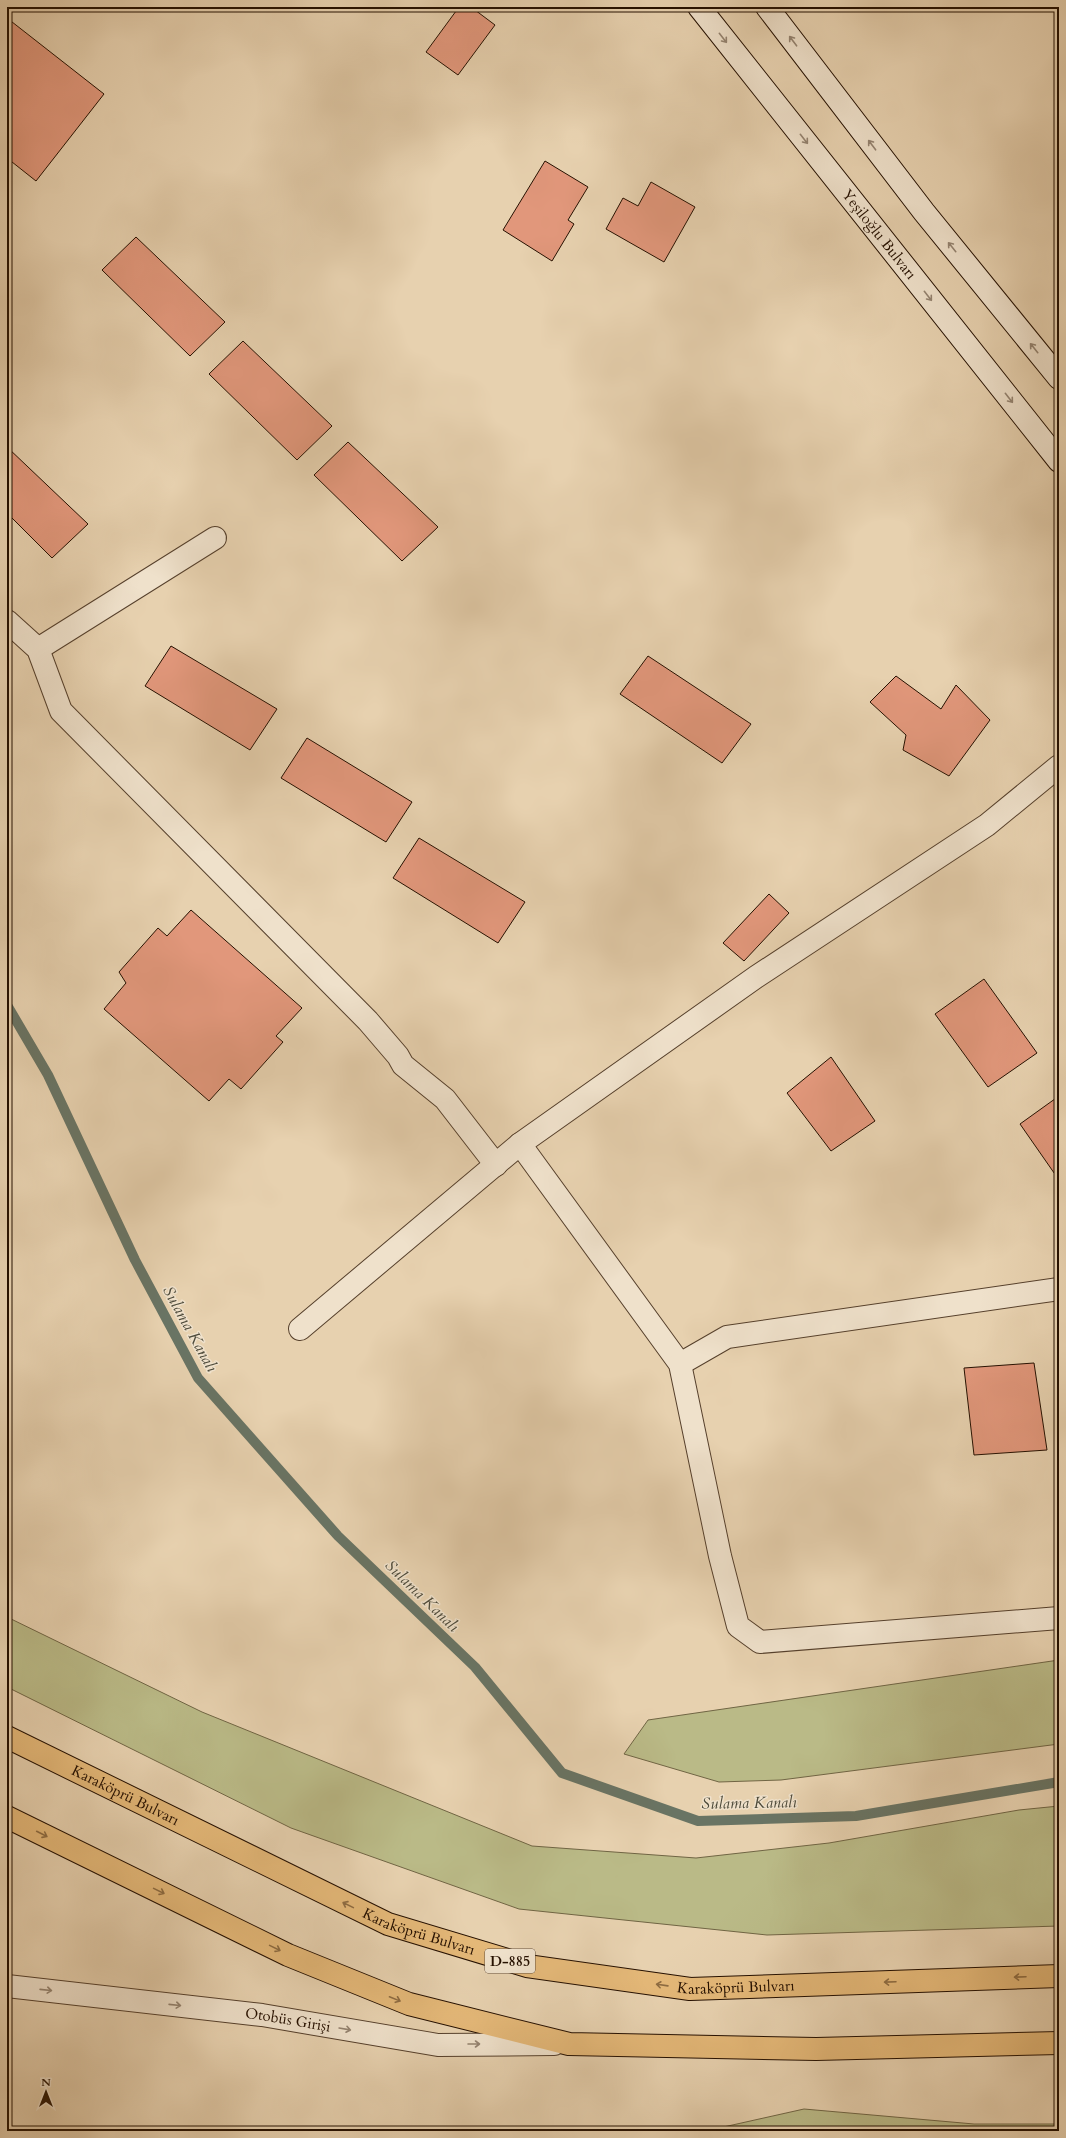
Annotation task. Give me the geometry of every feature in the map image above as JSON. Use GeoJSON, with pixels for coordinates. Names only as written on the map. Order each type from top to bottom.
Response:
{"type":"FeatureCollection","features":[{"type":"Feature","properties":{"kind":"highway","name":"Karaköprü Bulvarı"},"geometry":{"type":"LineString","coordinates":[[7,1737],[388,1924],[527,1966],[690,1989],[1059,1976]]}},
{"type":"Feature","properties":{"kind":"highway"},"geometry":{"type":"LineString","coordinates":[[7,1816],[288,1955],[409,2004],[569,2044],[816,2049],[1059,2043]]}},
{"type":"Feature","properties":{"kind":"street","name":"Yeşiloğlu Bulvarı"},"geometry":{"type":"LineString","coordinates":[[699,7],[1059,461]]}},
{"type":"Feature","properties":{"kind":"street"},"geometry":{"type":"LineString","coordinates":[[767,7],[924,212],[1059,378]]}},
{"type":"Feature","properties":{"kind":"street"},"geometry":{"type":"LineString","coordinates":[[38,649],[215,538]]}},
{"type":"Feature","properties":{"kind":"street"},"geometry":{"type":"LineString","coordinates":[[7,621],[38,649],[61,711],[368,1021],[398,1056],[403,1065],[445,1099],[496,1165]]}},
{"type":"Feature","properties":{"kind":"street"},"geometry":{"type":"LineString","coordinates":[[300,1329],[520,1144],[756,978],[987,825],[1059,766]]}},
{"type":"Feature","properties":{"kind":"street"},"geometry":{"type":"LineString","coordinates":[[520,1144],[680,1364],[720,1556],[738,1626],[760,1642],[1059,1618]]}},
{"type":"Feature","properties":{"kind":"street"},"geometry":{"type":"LineString","coordinates":[[680,1364],[727,1337],[1059,1289]]}},
{"type":"Feature","properties":{"kind":"street","name":"Otobüs Girişi"},"geometry":{"type":"LineString","coordinates":[[7,1986],[262,2015],[438,2044],[569,2044]]}},
{"type":"Feature","properties":{"kind":"green space"},"geometry":{"type":"Polygon","coordinates":[[[7,1617],[202,1712],[532,1846],[696,1858],[829,1843],[1019,1810],[1059,1806],[1059,1926],[767,1935],[519,1909],[291,1828],[7,1687],[7,1617]]]}},
{"type":"Feature","properties":{"kind":"green space"},"geometry":{"type":"Polygon","coordinates":[[[1059,1660],[1059,1744],[781,1780],[719,1782],[624,1754],[648,1720],[1059,1660]]]}},
{"type":"Feature","properties":{"kind":"green space"},"geometry":{"type":"Polygon","coordinates":[[[804,2109],[974,2124],[1059,2124],[1059,2131],[716,2131],[719,2128],[804,2109]]]}},
{"type":"Feature","properties":{"kind":"building"},"geometry":{"type":"Polygon","coordinates":[[[459,7],[471,7],[495,25],[458,75],[426,52],[459,7]]]}},
{"type":"Feature","properties":{"kind":"building"},"geometry":{"type":"Polygon","coordinates":[[[7,18],[104,94],[36,181],[7,158],[7,18]]]}},
{"type":"Feature","properties":{"kind":"building"},"geometry":{"type":"Polygon","coordinates":[[[545,161],[588,187],[568,220],[574,224],[552,261],[503,230],[545,161]]]}},
{"type":"Feature","properties":{"kind":"building"},"geometry":{"type":"Polygon","coordinates":[[[651,182],[695,207],[664,262],[606,229],[623,198],[638,206],[651,182]]]}},
{"type":"Feature","properties":{"kind":"building"},"geometry":{"type":"Polygon","coordinates":[[[136,237],[225,322],[190,356],[102,270],[136,237]]]}},
{"type":"Feature","properties":{"kind":"building"},"geometry":{"type":"Polygon","coordinates":[[[243,341],[332,426],[297,460],[209,374],[243,341]]]}},
{"type":"Feature","properties":{"kind":"building"},"geometry":{"type":"Polygon","coordinates":[[[348,442],[438,527],[402,561],[314,475],[348,442]]]}},
{"type":"Feature","properties":{"kind":"building"},"geometry":{"type":"Polygon","coordinates":[[[7,447],[88,524],[52,558],[7,513],[7,447]]]}},
{"type":"Feature","properties":{"kind":"building"},"geometry":{"type":"Polygon","coordinates":[[[171,646],[277,709],[250,750],[145,686],[171,646]]]}},
{"type":"Feature","properties":{"kind":"building"},"geometry":{"type":"Polygon","coordinates":[[[648,656],[751,724],[722,763],[620,694],[648,656]]]}},
{"type":"Feature","properties":{"kind":"building"},"geometry":{"type":"Polygon","coordinates":[[[896,676],[941,709],[956,685],[990,720],[949,776],[903,750],[906,735],[870,702],[896,676]]]}},
{"type":"Feature","properties":{"kind":"building"},"geometry":{"type":"Polygon","coordinates":[[[307,738],[412,802],[386,842],[281,778],[307,738]]]}},
{"type":"Feature","properties":{"kind":"building"},"geometry":{"type":"Polygon","coordinates":[[[419,838],[525,902],[498,943],[393,878],[419,838]]]}},
{"type":"Feature","properties":{"kind":"building"},"geometry":{"type":"Polygon","coordinates":[[[769,894],[789,913],[744,961],[723,943],[769,894]]]}},
{"type":"Feature","properties":{"kind":"building"},"geometry":{"type":"Polygon","coordinates":[[[191,910],[302,1008],[276,1036],[283,1042],[241,1089],[229,1079],[209,1101],[104,1009],[126,983],[119,972],[158,928],[167,936],[191,910]]]}},
{"type":"Feature","properties":{"kind":"building"},"geometry":{"type":"Polygon","coordinates":[[[984,979],[1037,1053],[988,1087],[935,1014],[984,979]]]}},
{"type":"Feature","properties":{"kind":"building"},"geometry":{"type":"Polygon","coordinates":[[[831,1057],[875,1121],[831,1151],[787,1093],[831,1057]]]}},
{"type":"Feature","properties":{"kind":"building"},"geometry":{"type":"Polygon","coordinates":[[[1059,1096],[1059,1180],[1020,1124],[1059,1096]]]}},
{"type":"Feature","properties":{"kind":"building"},"geometry":{"type":"Polygon","coordinates":[[[1034,1363],[1047,1450],[974,1455],[964,1368],[1034,1363]]]}},
{"type":"Feature","properties":{"kind":"waterway","name":"Sulama Kanalı"},"geometry":{"type":"LineString","coordinates":[[7,1005],[48,1075],[135,1260],[198,1378],[338,1536],[475,1667],[562,1773],[698,1821],[856,1816],[1059,1782]]}}]}
